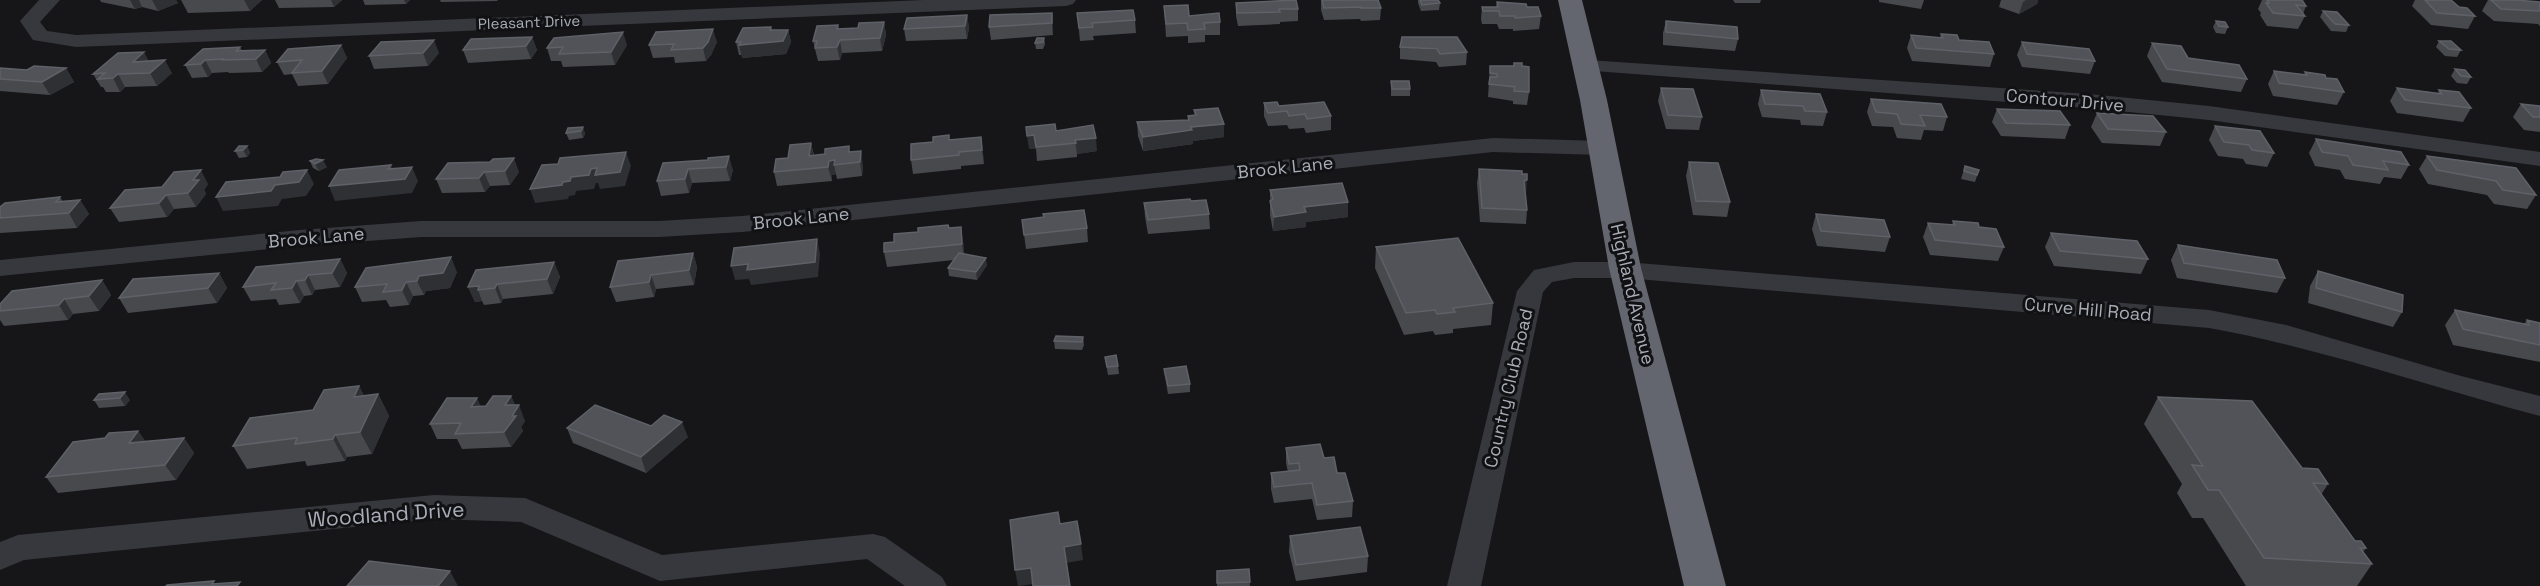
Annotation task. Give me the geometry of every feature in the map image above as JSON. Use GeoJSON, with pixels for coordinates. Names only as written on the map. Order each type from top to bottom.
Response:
{"type":"FeatureCollection","features":[{"type":"Feature","properties":{"kind":"highway","name":"Highland Avenue"},"geometry":{"type":"LineString","coordinates":[[1570,0],[1588,66],[1601,148],[1626,270],[1705,586]]}},
{"type":"Feature","properties":{"kind":"street","name":"Pleasant Drive"},"geometry":{"type":"LineString","coordinates":[[50,0],[30,21],[40,36],[76,41],[1066,0]]}},
{"type":"Feature","properties":{"kind":"street","name":"Contour Drive"},"geometry":{"type":"LineString","coordinates":[[1588,66],[2100,102],[2209,113],[2540,159]]}},
{"type":"Feature","properties":{"kind":"street","name":"Brook Lane"},"geometry":{"type":"LineString","coordinates":[[0,268],[288,239],[422,229],[658,229],[742,224],[1493,145],[1601,148]]}},
{"type":"Feature","properties":{"kind":"street","name":"Country Club Road"},"geometry":{"type":"LineString","coordinates":[[1464,586],[1530,291],[1544,276],[1574,270],[1626,270]]}},
{"type":"Feature","properties":{"kind":"street","name":"Curve Hill Road"},"geometry":{"type":"LineString","coordinates":[[1626,270],[2209,319],[2276,331],[2455,384],[2540,406]]}},
{"type":"Feature","properties":{"kind":"street","name":"Woodland Drive"},"geometry":{"type":"LineString","coordinates":[[0,557],[18,548],[434,507],[525,510],[660,568],[873,546],[930,586]]}},
{"type":"Feature","properties":{"kind":"building"},"geometry":{"type":"Polygon","coordinates":[[[1296,0],[1298,9],[1279,9],[1280,12],[1237,13],[1236,3],[1296,0]]]}},
{"type":"Feature","properties":{"kind":"building"},"geometry":{"type":"Polygon","coordinates":[[[1322,0],[1378,0],[1381,8],[1324,8],[1322,0]]]}},
{"type":"Feature","properties":{"kind":"building"},"geometry":{"type":"Polygon","coordinates":[[[1420,0],[1438,0],[1440,3],[1422,5],[1420,0]]]}},
{"type":"Feature","properties":{"kind":"building"},"geometry":{"type":"Polygon","coordinates":[[[2267,0],[2302,0],[2306,6],[2296,5],[2305,16],[2273,13],[2266,3],[2269,3],[2267,0]]]}},
{"type":"Feature","properties":{"kind":"building"},"geometry":{"type":"Polygon","coordinates":[[[2425,0],[2451,0],[2459,7],[2467,8],[2475,16],[2437,13],[2425,0]]]}},
{"type":"Feature","properties":{"kind":"building"},"geometry":{"type":"Polygon","coordinates":[[[2491,0],[2540,2],[2540,11],[2501,9],[2491,0]]]}},
{"type":"Feature","properties":{"kind":"building"},"geometry":{"type":"Polygon","coordinates":[[[1497,2],[1538,7],[1541,16],[1515,18],[1515,16],[1500,16],[1499,11],[1483,11],[1482,7],[1498,7],[1497,2]]]}},
{"type":"Feature","properties":{"kind":"building"},"geometry":{"type":"Polygon","coordinates":[[[1188,5],[1189,16],[1219,13],[1220,22],[1204,23],[1205,29],[1188,30],[1187,23],[1166,24],[1164,6],[1188,5]]]}},
{"type":"Feature","properties":{"kind":"building"},"geometry":{"type":"Polygon","coordinates":[[[1133,10],[1135,20],[1092,23],[1093,27],[1079,28],[1077,13],[1133,10]]]}},
{"type":"Feature","properties":{"kind":"building"},"geometry":{"type":"Polygon","coordinates":[[[2323,11],[2337,12],[2349,25],[2335,24],[2323,11]]]}},
{"type":"Feature","properties":{"kind":"building"},"geometry":{"type":"Polygon","coordinates":[[[1052,13],[1052,23],[989,27],[990,15],[1052,13]]]}},
{"type":"Feature","properties":{"kind":"building"},"geometry":{"type":"Polygon","coordinates":[[[967,15],[965,26],[904,29],[907,18],[967,15]]]}},
{"type":"Feature","properties":{"kind":"building"},"geometry":{"type":"Polygon","coordinates":[[[1666,21],[1737,27],[1738,39],[1666,32],[1666,21]]]}},
{"type":"Feature","properties":{"kind":"building"},"geometry":{"type":"Polygon","coordinates":[[[2216,21],[2225,22],[2228,27],[2219,26],[2216,21]]]}},
{"type":"Feature","properties":{"kind":"building"},"geometry":{"type":"Polygon","coordinates":[[[884,22],[880,38],[840,40],[837,47],[815,48],[817,41],[813,41],[817,26],[838,25],[837,29],[858,28],[859,23],[884,22]]]}},
{"type":"Feature","properties":{"kind":"building"},"geometry":{"type":"Polygon","coordinates":[[[771,27],[770,30],[788,30],[783,41],[739,45],[741,42],[736,42],[743,28],[771,27]]]}},
{"type":"Feature","properties":{"kind":"building"},"geometry":{"type":"Polygon","coordinates":[[[713,29],[703,48],[671,50],[674,44],[649,45],[656,32],[713,29]]]}},
{"type":"Feature","properties":{"kind":"building"},"geometry":{"type":"Polygon","coordinates":[[[623,32],[611,52],[559,54],[563,47],[547,48],[554,38],[623,32]]]}},
{"type":"Feature","properties":{"kind":"building"},"geometry":{"type":"Polygon","coordinates":[[[1941,34],[1957,35],[1959,40],[1989,42],[1994,54],[1916,48],[1911,35],[1943,38],[1941,34]]]}},
{"type":"Feature","properties":{"kind":"building"},"geometry":{"type":"Polygon","coordinates":[[[532,37],[526,46],[463,50],[471,39],[532,37]]]}},
{"type":"Feature","properties":{"kind":"building"},"geometry":{"type":"Polygon","coordinates":[[[1402,37],[1457,37],[1467,52],[1440,54],[1437,49],[1400,47],[1402,37]]]}},
{"type":"Feature","properties":{"kind":"building"},"geometry":{"type":"Polygon","coordinates":[[[1037,38],[1044,38],[1043,42],[1035,43],[1037,38]]]}},
{"type":"Feature","properties":{"kind":"building"},"geometry":{"type":"Polygon","coordinates":[[[434,40],[423,53],[369,56],[381,42],[434,40]]]}},
{"type":"Feature","properties":{"kind":"building"},"geometry":{"type":"Polygon","coordinates":[[[2439,41],[2451,41],[2461,50],[2449,49],[2439,41]]]}},
{"type":"Feature","properties":{"kind":"building"},"geometry":{"type":"Polygon","coordinates":[[[2022,42],[2089,49],[2095,61],[2027,54],[2022,42]]]}},
{"type":"Feature","properties":{"kind":"building"},"geometry":{"type":"Polygon","coordinates":[[[2152,43],[2181,46],[2188,58],[2239,65],[2247,79],[2167,69],[2152,43]]]}},
{"type":"Feature","properties":{"kind":"building"},"geometry":{"type":"Polygon","coordinates":[[[341,45],[322,71],[292,73],[302,60],[277,62],[288,49],[341,45]]]}},
{"type":"Feature","properties":{"kind":"building"},"geometry":{"type":"Polygon","coordinates":[[[240,47],[236,51],[265,50],[256,59],[205,60],[201,64],[185,65],[203,49],[240,47]]]}},
{"type":"Feature","properties":{"kind":"building"},"geometry":{"type":"Polygon","coordinates":[[[144,52],[133,62],[165,60],[150,73],[118,74],[113,78],[98,79],[105,73],[93,74],[118,53],[144,52]]]}},
{"type":"Feature","properties":{"kind":"building"},"geometry":{"type":"Polygon","coordinates":[[[1514,63],[1522,63],[1522,66],[1529,67],[1529,92],[1514,91],[1515,87],[1489,84],[1490,77],[1497,77],[1497,74],[1490,73],[1490,66],[1514,66],[1514,63]]]}},
{"type":"Feature","properties":{"kind":"building"},"geometry":{"type":"Polygon","coordinates":[[[34,66],[66,68],[42,82],[0,79],[0,68],[27,70],[34,66]]]}},
{"type":"Feature","properties":{"kind":"building"},"geometry":{"type":"Polygon","coordinates":[[[2455,69],[2465,70],[2471,77],[2461,76],[2455,69]]]}},
{"type":"Feature","properties":{"kind":"building"},"geometry":{"type":"Polygon","coordinates":[[[2274,71],[2325,75],[2326,78],[2337,79],[2344,92],[2279,83],[2274,71]]]}},
{"type":"Feature","properties":{"kind":"building"},"geometry":{"type":"Polygon","coordinates":[[[1391,81],[1409,81],[1410,89],[1392,89],[1391,81]]]}},
{"type":"Feature","properties":{"kind":"building"},"geometry":{"type":"Polygon","coordinates":[[[1661,88],[1693,89],[1702,117],[1668,115],[1661,88]]]}},
{"type":"Feature","properties":{"kind":"building"},"geometry":{"type":"Polygon","coordinates":[[[2397,88],[2442,94],[2439,90],[2459,92],[2471,108],[2405,100],[2397,88]]]}},
{"type":"Feature","properties":{"kind":"building"},"geometry":{"type":"Polygon","coordinates":[[[1761,90],[1820,94],[1827,112],[1805,111],[1803,106],[1765,104],[1761,90]]]}},
{"type":"Feature","properties":{"kind":"building"},"geometry":{"type":"Polygon","coordinates":[[[1871,99],[1941,104],[1947,117],[1920,115],[1925,126],[1901,124],[1897,114],[1876,112],[1871,99]]]}},
{"type":"Feature","properties":{"kind":"building"},"geometry":{"type":"Polygon","coordinates":[[[1277,102],[1279,106],[1324,102],[1331,116],[1307,119],[1305,114],[1289,116],[1287,111],[1268,113],[1264,103],[1277,102]]]}},
{"type":"Feature","properties":{"kind":"building"},"geometry":{"type":"Polygon","coordinates":[[[2521,104],[2540,106],[2540,117],[2533,117],[2521,104]]]}},
{"type":"Feature","properties":{"kind":"building"},"geometry":{"type":"Polygon","coordinates":[[[1218,108],[1224,124],[1191,127],[1192,130],[1143,137],[1137,122],[1189,120],[1188,116],[1196,115],[1194,110],[1218,108]]]}},
{"type":"Feature","properties":{"kind":"building"},"geometry":{"type":"Polygon","coordinates":[[[1997,109],[2060,111],[2070,125],[2006,123],[1997,109]]]}},
{"type":"Feature","properties":{"kind":"building"},"geometry":{"type":"Polygon","coordinates":[[[2097,113],[2153,116],[2166,132],[2108,129],[2097,113]]]}},
{"type":"Feature","properties":{"kind":"building"},"geometry":{"type":"Polygon","coordinates":[[[1055,124],[1056,131],[1093,125],[1096,138],[1075,140],[1076,143],[1036,147],[1034,135],[1027,136],[1026,127],[1055,124]]]}},
{"type":"Feature","properties":{"kind":"building"},"geometry":{"type":"Polygon","coordinates":[[[2215,126],[2260,131],[2274,153],[2252,150],[2249,145],[2224,142],[2215,126]]]}},
{"type":"Feature","properties":{"kind":"building"},"geometry":{"type":"Polygon","coordinates":[[[583,127],[581,131],[566,133],[568,128],[583,127]]]}},
{"type":"Feature","properties":{"kind":"building"},"geometry":{"type":"Polygon","coordinates":[[[949,135],[949,140],[981,137],[982,150],[911,160],[911,144],[933,142],[933,137],[949,135]]]}},
{"type":"Feature","properties":{"kind":"building"},"geometry":{"type":"Polygon","coordinates":[[[2316,139],[2401,152],[2409,165],[2383,161],[2388,170],[2353,165],[2348,156],[2322,152],[2316,139]]]}},
{"type":"Feature","properties":{"kind":"building"},"geometry":{"type":"Polygon","coordinates":[[[811,143],[809,156],[825,154],[825,149],[849,146],[849,152],[861,151],[860,162],[834,165],[835,160],[829,161],[828,167],[774,172],[776,159],[788,158],[790,145],[811,143]]]}},
{"type":"Feature","properties":{"kind":"building"},"geometry":{"type":"Polygon","coordinates":[[[239,146],[247,146],[243,150],[235,151],[239,146]]]}},
{"type":"Feature","properties":{"kind":"building"},"geometry":{"type":"Polygon","coordinates":[[[626,152],[620,172],[595,175],[597,168],[591,169],[589,175],[571,177],[570,181],[563,182],[562,185],[530,189],[542,165],[558,164],[560,158],[626,152]]]}},
{"type":"Feature","properties":{"kind":"building"},"geometry":{"type":"Polygon","coordinates":[[[729,156],[726,167],[688,169],[685,179],[657,181],[663,163],[729,156]]]}},
{"type":"Feature","properties":{"kind":"building"},"geometry":{"type":"Polygon","coordinates":[[[2427,156],[2516,168],[2536,195],[2503,190],[2496,181],[2437,170],[2427,156]]]}},
{"type":"Feature","properties":{"kind":"building"},"geometry":{"type":"Polygon","coordinates":[[[514,158],[505,171],[484,172],[479,178],[436,179],[448,163],[490,162],[493,159],[514,158]]]}},
{"type":"Feature","properties":{"kind":"building"},"geometry":{"type":"Polygon","coordinates":[[[323,160],[315,164],[310,161],[323,160]]]}},
{"type":"Feature","properties":{"kind":"building"},"geometry":{"type":"Polygon","coordinates":[[[1689,162],[1718,163],[1730,202],[1696,201],[1689,162]]]}},
{"type":"Feature","properties":{"kind":"building"},"geometry":{"type":"Polygon","coordinates":[[[391,165],[388,169],[412,167],[405,179],[329,186],[339,170],[391,165]]]}},
{"type":"Feature","properties":{"kind":"building"},"geometry":{"type":"Polygon","coordinates":[[[1965,166],[1979,170],[1977,175],[1964,171],[1965,166]]]}},
{"type":"Feature","properties":{"kind":"building"},"geometry":{"type":"Polygon","coordinates":[[[1479,169],[1522,171],[1522,174],[1527,174],[1527,180],[1524,181],[1527,210],[1482,208],[1479,169]]]}},
{"type":"Feature","properties":{"kind":"building"},"geometry":{"type":"Polygon","coordinates":[[[201,170],[193,180],[199,180],[188,193],[166,195],[159,203],[110,208],[125,190],[162,187],[174,172],[201,170]]]}},
{"type":"Feature","properties":{"kind":"building"},"geometry":{"type":"Polygon","coordinates":[[[307,170],[299,182],[275,185],[271,191],[216,197],[226,182],[280,177],[283,172],[307,170]]]}},
{"type":"Feature","properties":{"kind":"building"},"geometry":{"type":"Polygon","coordinates":[[[1342,183],[1348,202],[1304,207],[1306,212],[1274,217],[1270,190],[1342,183]]]}},
{"type":"Feature","properties":{"kind":"building"},"geometry":{"type":"Polygon","coordinates":[[[60,197],[56,202],[80,200],[69,213],[0,218],[0,207],[5,203],[60,197]]]}},
{"type":"Feature","properties":{"kind":"building"},"geometry":{"type":"Polygon","coordinates":[[[1190,199],[1191,201],[1206,200],[1209,214],[1148,220],[1144,203],[1190,199]]]}},
{"type":"Feature","properties":{"kind":"building"},"geometry":{"type":"Polygon","coordinates":[[[1084,210],[1087,228],[1024,235],[1022,220],[1044,217],[1043,214],[1084,210]]]}},
{"type":"Feature","properties":{"kind":"building"},"geometry":{"type":"Polygon","coordinates":[[[1816,214],[1884,220],[1890,237],[1821,231],[1816,214]]]}},
{"type":"Feature","properties":{"kind":"building"},"geometry":{"type":"Polygon","coordinates":[[[1953,221],[1978,223],[1979,227],[1996,229],[2004,247],[1935,240],[1928,223],[1955,225],[1953,221]]]}},
{"type":"Feature","properties":{"kind":"building"},"geometry":{"type":"Polygon","coordinates":[[[948,225],[949,228],[961,227],[962,244],[884,252],[884,243],[894,242],[894,234],[918,232],[918,228],[948,225]]]}},
{"type":"Feature","properties":{"kind":"building"},"geometry":{"type":"Polygon","coordinates":[[[2051,233],[2137,241],[2148,259],[2060,251],[2051,233]]]}},
{"type":"Feature","properties":{"kind":"building"},"geometry":{"type":"Polygon","coordinates":[[[1458,238],[1493,303],[1453,308],[1455,312],[1437,314],[1435,310],[1406,313],[1376,247],[1458,238]]]}},
{"type":"Feature","properties":{"kind":"building"},"geometry":{"type":"Polygon","coordinates":[[[817,239],[815,262],[747,270],[748,264],[731,266],[734,248],[817,239]]]}},
{"type":"Feature","properties":{"kind":"building"},"geometry":{"type":"Polygon","coordinates":[[[2178,245],[2277,260],[2285,278],[2184,263],[2178,245]]]}},
{"type":"Feature","properties":{"kind":"building"},"geometry":{"type":"Polygon","coordinates":[[[693,253],[689,270],[651,275],[649,282],[610,287],[618,261],[693,253]]]}},
{"type":"Feature","properties":{"kind":"building"},"geometry":{"type":"Polygon","coordinates":[[[959,253],[986,258],[976,272],[948,268],[959,253]]]}},
{"type":"Feature","properties":{"kind":"building"},"geometry":{"type":"Polygon","coordinates":[[[451,257],[443,273],[419,276],[417,281],[406,282],[402,290],[383,292],[387,284],[355,287],[366,268],[451,257]]]}},
{"type":"Feature","properties":{"kind":"building"},"geometry":{"type":"Polygon","coordinates":[[[340,259],[332,273],[308,275],[305,280],[296,281],[292,288],[271,290],[276,283],[243,287],[256,267],[340,259]]]}},
{"type":"Feature","properties":{"kind":"building"},"geometry":{"type":"Polygon","coordinates":[[[554,262],[547,279],[497,284],[495,288],[478,290],[479,286],[468,287],[476,270],[554,262]]]}},
{"type":"Feature","properties":{"kind":"building"},"geometry":{"type":"Polygon","coordinates":[[[2318,271],[2403,295],[2402,312],[2316,288],[2318,271]]]}},
{"type":"Feature","properties":{"kind":"building"},"geometry":{"type":"Polygon","coordinates":[[[219,273],[208,288],[119,298],[133,279],[219,273]]]}},
{"type":"Feature","properties":{"kind":"building"},"geometry":{"type":"Polygon","coordinates":[[[102,280],[89,296],[64,299],[59,305],[0,311],[0,304],[12,291],[102,280]]]}},
{"type":"Feature","properties":{"kind":"building"},"geometry":{"type":"Polygon","coordinates":[[[2455,310],[2529,325],[2527,320],[2540,323],[2540,345],[2463,329],[2455,310]]]}},
{"type":"Feature","properties":{"kind":"building"},"geometry":{"type":"Polygon","coordinates":[[[1056,336],[1083,337],[1082,342],[1054,341],[1056,336]]]}},
{"type":"Feature","properties":{"kind":"building"},"geometry":{"type":"Polygon","coordinates":[[[1116,355],[1118,366],[1107,367],[1105,357],[1116,355]]]}},
{"type":"Feature","properties":{"kind":"building"},"geometry":{"type":"Polygon","coordinates":[[[1186,366],[1190,384],[1168,386],[1164,369],[1186,366]]]}},
{"type":"Feature","properties":{"kind":"building"},"geometry":{"type":"Polygon","coordinates":[[[359,386],[354,397],[378,394],[360,432],[335,435],[333,439],[295,444],[297,438],[233,446],[250,418],[313,410],[324,390],[359,386]]]}},
{"type":"Feature","properties":{"kind":"building"},"geometry":{"type":"Polygon","coordinates":[[[125,392],[120,398],[94,400],[99,394],[125,392]]]}},
{"type":"Feature","properties":{"kind":"building"},"geometry":{"type":"Polygon","coordinates":[[[493,396],[511,396],[505,405],[519,405],[512,416],[516,416],[504,432],[455,434],[461,423],[430,424],[447,398],[477,398],[471,407],[486,406],[493,396]]]}},
{"type":"Feature","properties":{"kind":"building"},"geometry":{"type":"Polygon","coordinates":[[[2158,397],[2252,401],[2302,468],[2318,469],[2328,484],[2313,483],[2355,541],[2361,541],[2366,548],[2360,548],[2372,564],[2264,558],[2219,490],[2208,490],[2192,465],[2203,466],[2158,397]]]}},
{"type":"Feature","properties":{"kind":"building"},"geometry":{"type":"Polygon","coordinates":[[[595,405],[651,426],[664,415],[682,422],[641,457],[567,428],[595,405]]]}},
{"type":"Feature","properties":{"kind":"building"},"geometry":{"type":"Polygon","coordinates":[[[138,431],[129,443],[184,438],[165,465],[46,477],[73,442],[105,438],[109,433],[138,431]]]}},
{"type":"Feature","properties":{"kind":"building"},"geometry":{"type":"Polygon","coordinates":[[[1320,444],[1324,458],[1334,457],[1337,473],[1345,473],[1353,501],[1317,505],[1312,483],[1274,487],[1271,473],[1300,470],[1299,463],[1289,464],[1286,448],[1320,444]]]}},
{"type":"Feature","properties":{"kind":"building"},"geometry":{"type":"Polygon","coordinates":[[[1058,512],[1060,524],[1077,521],[1081,544],[1064,547],[1070,586],[1033,586],[1031,568],[1015,570],[1010,520],[1058,512]]]}},
{"type":"Feature","properties":{"kind":"building"},"geometry":{"type":"Polygon","coordinates":[[[1360,527],[1368,556],[1296,565],[1290,536],[1360,527]]]}},
{"type":"Feature","properties":{"kind":"building"},"geometry":{"type":"Polygon","coordinates":[[[369,561],[450,571],[438,586],[347,586],[369,561]]]}},
{"type":"Feature","properties":{"kind":"building"},"geometry":{"type":"Polygon","coordinates":[[[1249,569],[1250,582],[1217,583],[1217,571],[1249,569]]]}},
{"type":"Feature","properties":{"kind":"building"},"geometry":{"type":"Polygon","coordinates":[[[214,581],[212,584],[240,582],[237,586],[166,586],[167,585],[214,581]]]}}]}
